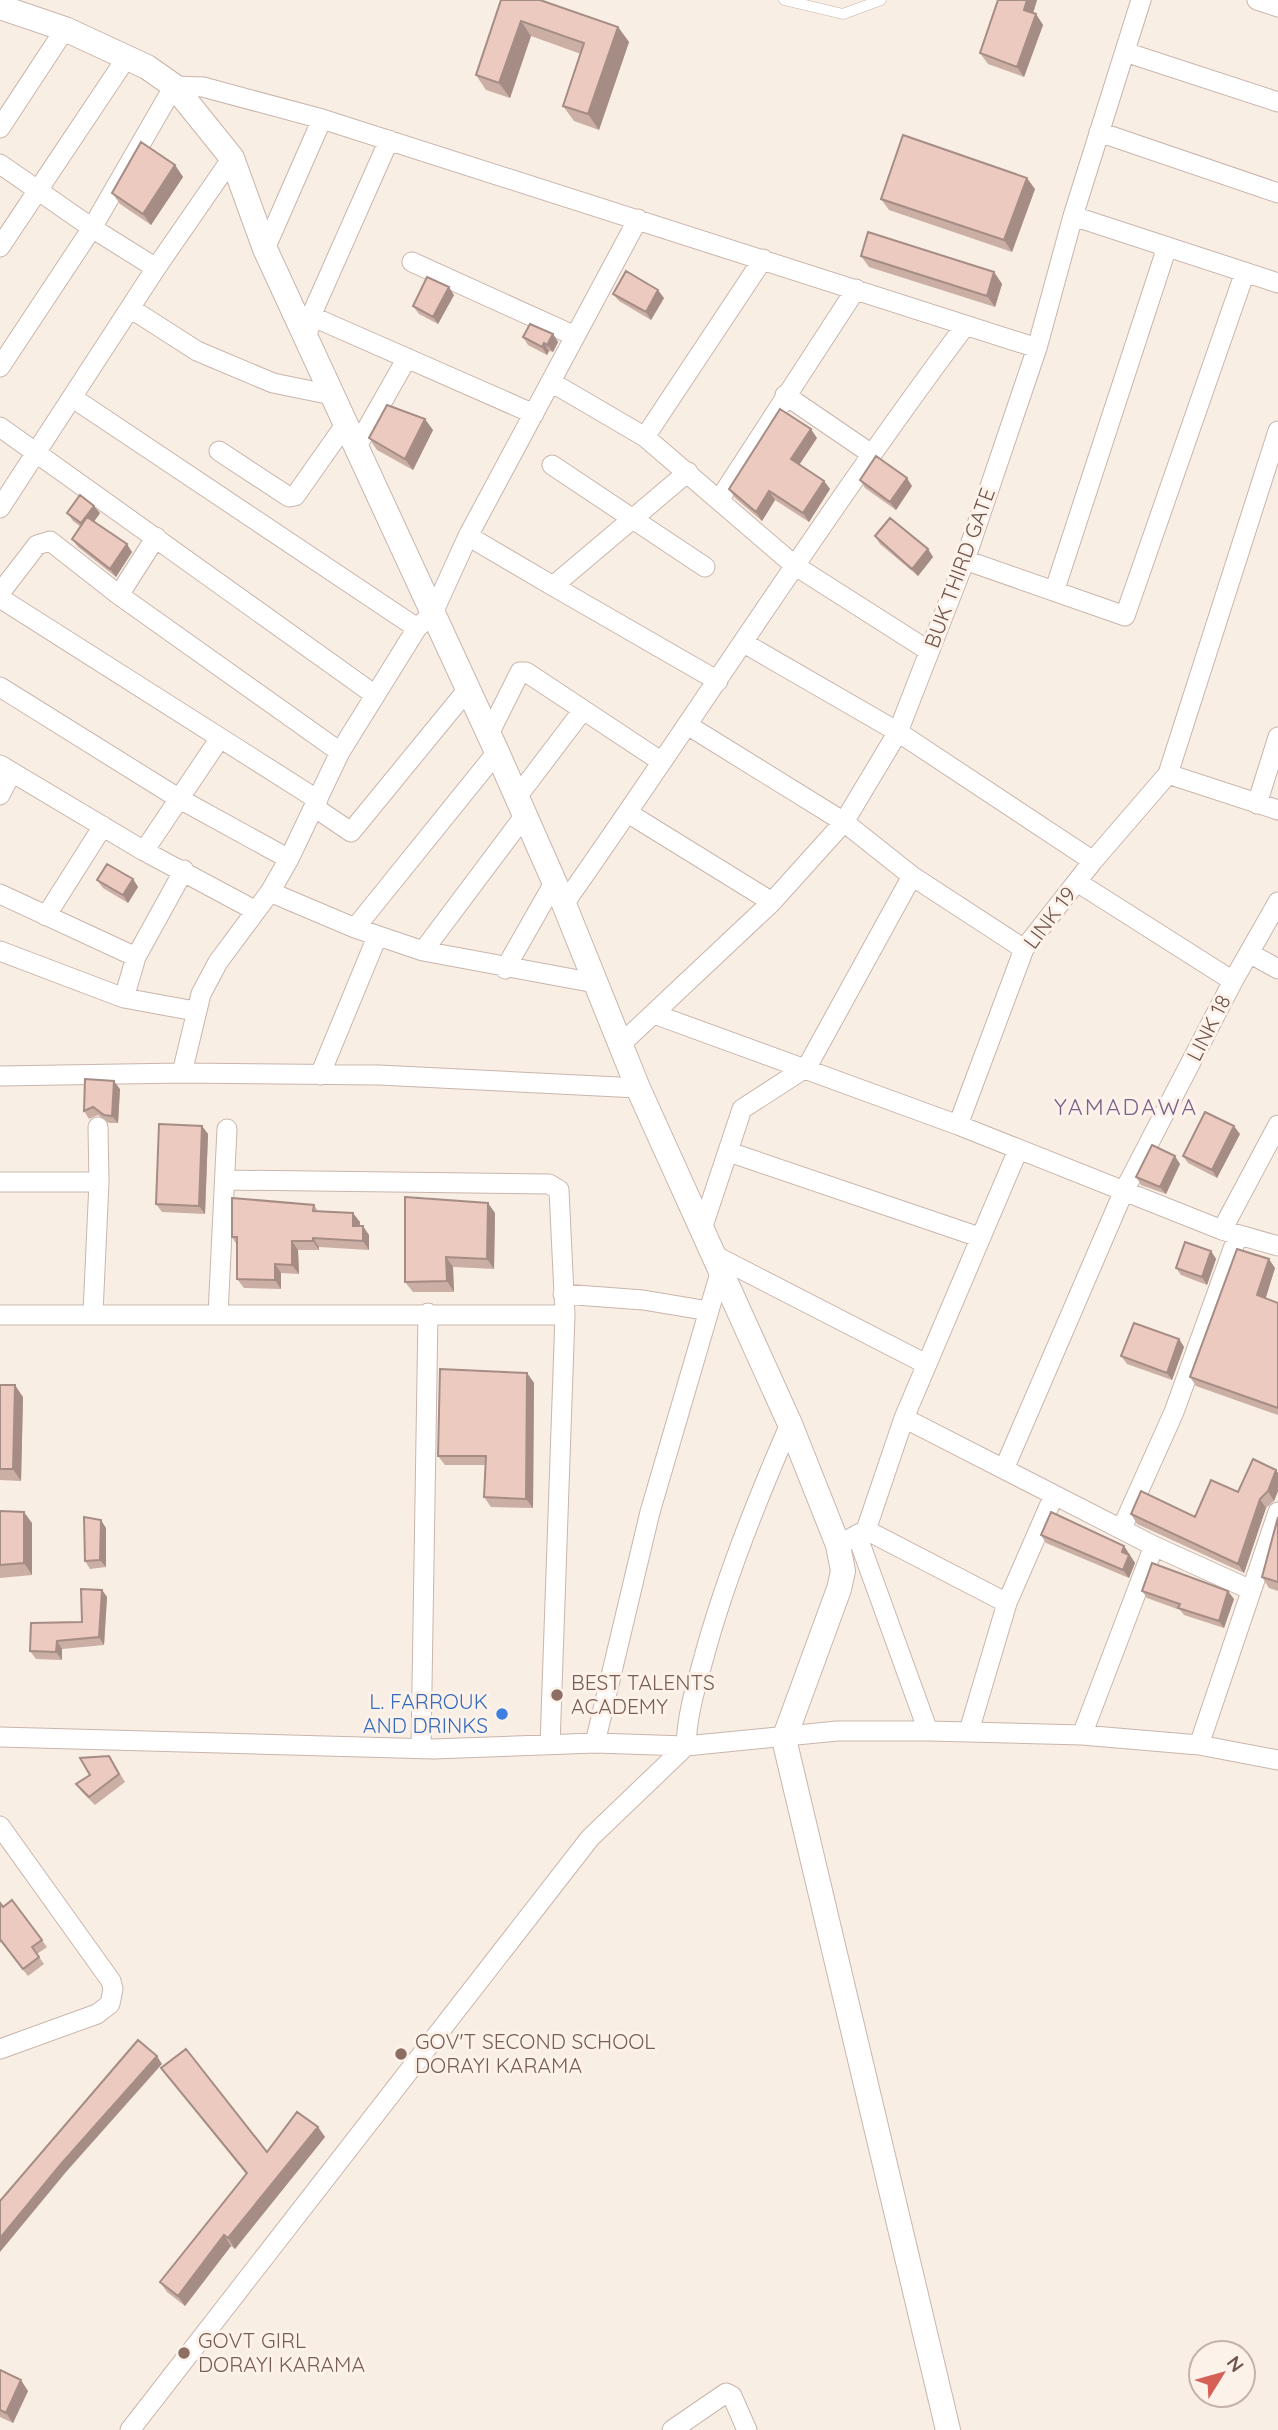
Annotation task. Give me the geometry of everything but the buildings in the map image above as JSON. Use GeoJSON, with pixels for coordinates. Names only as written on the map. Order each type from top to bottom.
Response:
{"type":"FeatureCollection","features":[{"type":"Feature","properties":{"kind":"street","name":"BUK THIRD GATE"},"geometry":{"type":"LineString","coordinates":[[621,1044],[772,902],[844,822],[898,732],[965,560],[1037,348],[1073,216],[1141,0]]}},
{"type":"Feature","properties":{"kind":"street"},"geometry":{"type":"LineString","coordinates":[[1257,0],[1278,7]]}},
{"type":"Feature","properties":{"kind":"street"},"geometry":{"type":"LineString","coordinates":[[0,7],[65,29],[127,57],[174,86],[232,158],[265,249],[356,448],[425,621],[468,689],[559,893],[638,1088],[716,1263],[790,1424],[854,1537],[928,1731]]}},
{"type":"Feature","properties":{"kind":"street"},"geometry":{"type":"LineString","coordinates":[[0,128],[65,29]]}},
{"type":"Feature","properties":{"kind":"street"},"geometry":{"type":"LineString","coordinates":[[1125,52],[1278,102]]}},
{"type":"Feature","properties":{"kind":"street"},"geometry":{"type":"LineString","coordinates":[[0,247],[127,57]]}},
{"type":"Feature","properties":{"kind":"street"},"geometry":{"type":"LineString","coordinates":[[174,86],[203,87],[322,119],[1037,348]]}},
{"type":"Feature","properties":{"kind":"street"},"geometry":{"type":"LineString","coordinates":[[0,367],[92,228],[174,86]]}},
{"type":"Feature","properties":{"kind":"street"},"geometry":{"type":"LineString","coordinates":[[265,249],[322,119]]}},
{"type":"Feature","properties":{"kind":"street"},"geometry":{"type":"LineString","coordinates":[[1099,132],[1278,194]]}},
{"type":"Feature","properties":{"kind":"street"},"geometry":{"type":"LineString","coordinates":[[307,341],[311,316],[389,140]]}},
{"type":"Feature","properties":{"kind":"street"},"geometry":{"type":"LineString","coordinates":[[0,508],[156,268],[232,158]]}},
{"type":"Feature","properties":{"kind":"street"},"geometry":{"type":"LineString","coordinates":[[0,164],[92,228],[156,268]]}},
{"type":"Feature","properties":{"kind":"street"},"geometry":{"type":"LineString","coordinates":[[1073,216],[1278,283]]}},
{"type":"Feature","properties":{"kind":"street"},"geometry":{"type":"LineString","coordinates":[[182,1073],[195,1011],[218,961],[270,892],[289,859],[340,752],[425,621],[638,219]]}},
{"type":"Feature","properties":{"kind":"street"},"geometry":{"type":"LineString","coordinates":[[1055,589],[1167,247]]}},
{"type":"Feature","properties":{"kind":"street"},"geometry":{"type":"LineString","coordinates":[[645,437],[763,259]]}},
{"type":"Feature","properties":{"kind":"street"},"geometry":{"type":"LineString","coordinates":[[412,262],[575,336]]}},
{"type":"Feature","properties":{"kind":"street"},"geometry":{"type":"LineString","coordinates":[[965,560],[1055,589],[1121,616],[1128,611],[1245,272]]}},
{"type":"Feature","properties":{"kind":"street"},"geometry":{"type":"LineString","coordinates":[[719,500],[856,289]]}},
{"type":"Feature","properties":{"kind":"street"},"geometry":{"type":"LineString","coordinates":[[130,308],[197,351],[274,383],[332,396]]}},
{"type":"Feature","properties":{"kind":"street"},"geometry":{"type":"LineString","coordinates":[[311,316],[534,414]]}},
{"type":"Feature","properties":{"kind":"street"},"geometry":{"type":"LineString","coordinates":[[505,969],[559,893],[628,813],[870,453],[965,326]]}},
{"type":"Feature","properties":{"kind":"street"},"geometry":{"type":"LineString","coordinates":[[356,448],[407,358]]}},
{"type":"Feature","properties":{"kind":"street"},"geometry":{"type":"LineString","coordinates":[[551,382],[645,437],[794,565],[929,651]]}},
{"type":"Feature","properties":{"kind":"street"},"geometry":{"type":"LineString","coordinates":[[785,395],[870,453]]}},
{"type":"Feature","properties":{"kind":"street"},"geometry":{"type":"LineString","coordinates":[[73,398],[425,621]]}},
{"type":"Feature","properties":{"kind":"street"},"geometry":{"type":"LineString","coordinates":[[219,451],[289,496],[295,496],[345,425]]}},
{"type":"Feature","properties":{"kind":"street"},"geometry":{"type":"LineString","coordinates":[[0,427],[375,695]]}},
{"type":"Feature","properties":{"kind":"street"},"geometry":{"type":"LineString","coordinates":[[1278,431],[1168,774],[1278,810]]}},
{"type":"Feature","properties":{"kind":"street"},"geometry":{"type":"LineString","coordinates":[[552,465],[705,566]]}},
{"type":"Feature","properties":{"kind":"street"},"geometry":{"type":"LineString","coordinates":[[553,586],[636,519],[688,472]]}},
{"type":"Feature","properties":{"kind":"street"},"geometry":{"type":"LineString","coordinates":[[119,594],[156,537]]}},
{"type":"Feature","properties":{"kind":"street"},"geometry":{"type":"LineString","coordinates":[[468,537],[718,681]]}},
{"type":"Feature","properties":{"kind":"street"},"geometry":{"type":"LineString","coordinates":[[0,593],[37,545],[50,541],[119,594],[340,752]]}},
{"type":"Feature","properties":{"kind":"street"},"geometry":{"type":"LineString","coordinates":[[0,598],[220,738],[316,803],[351,832],[468,689]]}},
{"type":"Feature","properties":{"kind":"street"},"geometry":{"type":"LineString","coordinates":[[744,643],[898,732],[1093,861]]}},
{"type":"Feature","properties":{"kind":"street"},"geometry":{"type":"LineString","coordinates":[[355,928],[493,743],[520,672],[526,672],[662,762]]}},
{"type":"Feature","properties":{"kind":"street"},"geometry":{"type":"LineString","coordinates":[[0,687],[178,798],[289,859]]}},
{"type":"Feature","properties":{"kind":"street"},"geometry":{"type":"LineString","coordinates":[[423,951],[583,710]]}},
{"type":"Feature","properties":{"kind":"street"},"geometry":{"type":"LineString","coordinates":[[689,726],[844,822],[912,876],[1024,949]]}},
{"type":"Feature","properties":{"kind":"street"},"geometry":{"type":"LineString","coordinates":[[1257,804],[1278,737]]}},
{"type":"Feature","properties":{"kind":"street"},"geometry":{"type":"LineString","coordinates":[[145,851],[220,738]]}},
{"type":"Feature","properties":{"kind":"street"},"geometry":{"type":"LineString","coordinates":[[0,795],[6,768],[145,851],[256,911]]}},
{"type":"Feature","properties":{"kind":"street","name":"LINK 19"},"geometry":{"type":"LineString","coordinates":[[958,1125],[1024,949],[1093,861],[1168,774]]}},
{"type":"Feature","properties":{"kind":"street"},"geometry":{"type":"LineString","coordinates":[[628,813],[772,902]]}},
{"type":"Feature","properties":{"kind":"street"},"geometry":{"type":"LineString","coordinates":[[46,916],[103,826]]}},
{"type":"Feature","properties":{"kind":"street"},"geometry":{"type":"LineString","coordinates":[[124,998],[136,957],[184,870]]}},
{"type":"Feature","properties":{"kind":"street"},"geometry":{"type":"LineString","coordinates":[[702,1229],[742,1109],[807,1067],[912,876]]}},
{"type":"Feature","properties":{"kind":"street"},"geometry":{"type":"LineString","coordinates":[[1077,882],[1233,981]]}},
{"type":"Feature","properties":{"kind":"street"},"geometry":{"type":"LineString","coordinates":[[270,892],[377,937],[423,951],[505,969],[595,983]]}},
{"type":"Feature","properties":{"kind":"street"},"geometry":{"type":"LineString","coordinates":[[0,894],[136,957]]}},
{"type":"Feature","properties":{"kind":"street","name":"LINK 18"},"geometry":{"type":"LineString","coordinates":[[1004,1469],[1124,1193],[1233,981],[1278,902]]}},
{"type":"Feature","properties":{"kind":"street"},"geometry":{"type":"LineString","coordinates":[[320,1074],[377,937]]}},
{"type":"Feature","properties":{"kind":"street"},"geometry":{"type":"LineString","coordinates":[[0,951],[124,998],[195,1011]]}},
{"type":"Feature","properties":{"kind":"street"},"geometry":{"type":"LineString","coordinates":[[1249,953],[1278,969]]}},
{"type":"Feature","properties":{"kind":"street"},"geometry":{"type":"LineString","coordinates":[[654,1014],[807,1067],[1124,1193],[1230,1233],[1278,1247]]}},
{"type":"Feature","properties":{"kind":"street"},"geometry":{"type":"LineString","coordinates":[[0,1076],[320,1074],[638,1088]]}},
{"type":"Feature","properties":{"kind":"street"},"geometry":{"type":"LineString","coordinates":[[1122,1528],[1174,1412],[1230,1233],[1278,1125]]}},
{"type":"Feature","properties":{"kind":"street"},"geometry":{"type":"LineString","coordinates":[[93,1313],[99,1182],[98,1127]]}},
{"type":"Feature","properties":{"kind":"street"},"geometry":{"type":"LineString","coordinates":[[218,1315],[227,1129]]}},
{"type":"Feature","properties":{"kind":"street"},"geometry":{"type":"LineString","coordinates":[[948,2430],[784,1739],[839,1589],[854,1537],[1018,1150]]}},
{"type":"Feature","properties":{"kind":"street"},"geometry":{"type":"LineString","coordinates":[[729,1152],[979,1237]]}},
{"type":"Feature","properties":{"kind":"street"},"geometry":{"type":"LineString","coordinates":[[225,1180],[555,1185],[559,1190],[565,1315],[550,1745]]}},
{"type":"Feature","properties":{"kind":"street"},"geometry":{"type":"LineString","coordinates":[[0,1182],[99,1182]]}},
{"type":"Feature","properties":{"kind":"street"},"geometry":{"type":"LineString","coordinates":[[595,1743],[650,1512],[709,1311],[716,1263]]}},
{"type":"Feature","properties":{"kind":"street"},"geometry":{"type":"LineString","coordinates":[[716,1263],[926,1364]]}},
{"type":"Feature","properties":{"kind":"street"},"geometry":{"type":"LineString","coordinates":[[563,1294],[643,1300],[709,1311]]}},
{"type":"Feature","properties":{"kind":"street"},"geometry":{"type":"LineString","coordinates":[[421,1749],[428,1313]]}},
{"type":"Feature","properties":{"kind":"street"},"geometry":{"type":"LineString","coordinates":[[0,1315],[565,1315]]}},
{"type":"Feature","properties":{"kind":"street"},"geometry":{"type":"LineString","coordinates":[[904,1418],[1154,1546],[1251,1590]]}},
{"type":"Feature","properties":{"kind":"street"},"geometry":{"type":"LineString","coordinates":[[130,2430],[590,1838],[686,1746],[687,1718],[725,1583],[753,1508],[790,1424]]}},
{"type":"Feature","properties":{"kind":"street"},"geometry":{"type":"LineString","coordinates":[[969,1731],[1007,1603],[1054,1495]]}},
{"type":"Feature","properties":{"kind":"street"},"geometry":{"type":"LineString","coordinates":[[1199,1745],[1251,1590],[1273,1537],[1278,1512]]}},
{"type":"Feature","properties":{"kind":"street"},"geometry":{"type":"LineString","coordinates":[[854,1537],[1007,1603]]}},
{"type":"Feature","properties":{"kind":"street"},"geometry":{"type":"LineString","coordinates":[[1082,1735],[1154,1546]]}},
{"type":"Feature","properties":{"kind":"street"},"geometry":{"type":"LineString","coordinates":[[0,1737],[421,1749],[595,1743],[686,1746],[784,1739],[837,1731],[969,1731],[1082,1735],[1199,1745],[1278,1760]]}},
{"type":"Feature","properties":{"kind":"street"},"geometry":{"type":"LineString","coordinates":[[0,1826],[111,1981],[113,1989],[110,2004],[97,2014],[0,2049]]}},
{"type":"Feature","properties":{"kind":"street"},"geometry":{"type":"LineString","coordinates":[[673,2430],[726,2393],[732,2396],[747,2430]]}},
{"type":"Feature","properties":{"kind":"lane"},"geometry":{"type":"LineString","coordinates":[[784,0],[843,14],[881,0]]}},
{"type":"Feature","properties":{"kind":"place","name":"BEST TALENTS ACADEMY"},"geometry":{"type":"Point","coordinates":[557,1695]}},
{"type":"Feature","properties":{"kind":"place","name":"L. FARROUK AND DRINKS"},"geometry":{"type":"Point","coordinates":[502,1714]}},
{"type":"Feature","properties":{"kind":"place","name":"GOV'T SECOND SCHOOL DORAYI KARAMA"},"geometry":{"type":"Point","coordinates":[401,2054]}},
{"type":"Feature","properties":{"kind":"place","name":"GOVT GIRL DORAYI KARAMA"},"geometry":{"type":"Point","coordinates":[184,2353]}},
{"type":"Feature","properties":{"kind":"district","name":"YAMADAWA"},"geometry":{"type":"Point","coordinates":[1126,1107]}}]}
